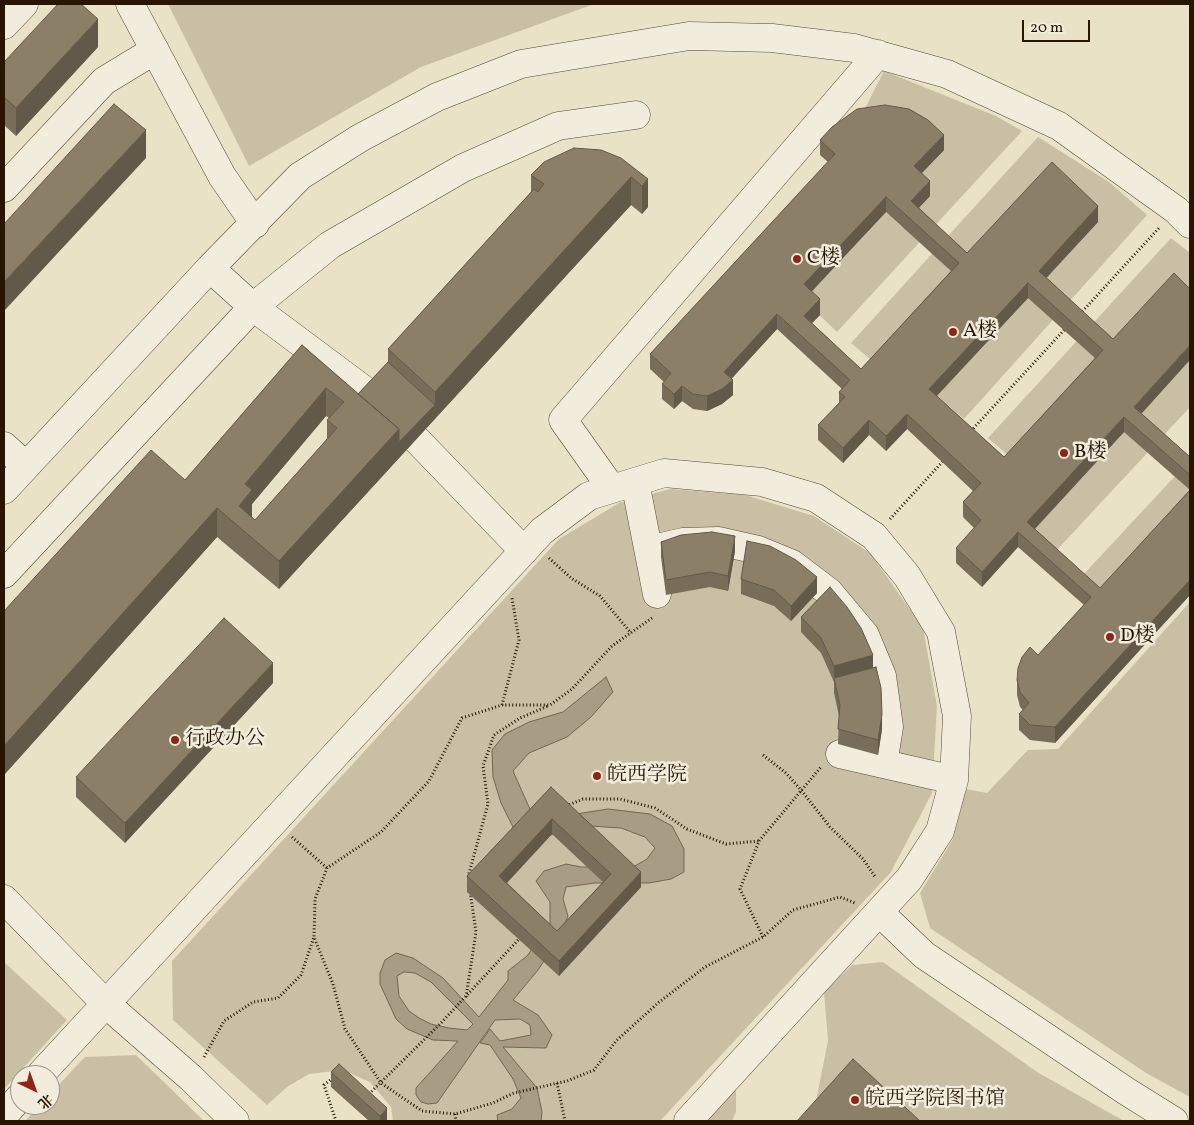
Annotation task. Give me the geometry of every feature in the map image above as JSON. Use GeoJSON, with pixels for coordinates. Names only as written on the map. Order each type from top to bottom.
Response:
{"type":"FeatureCollection","features":[{"type":"Feature","properties":{"kind":"street"},"geometry":{"type":"LineString","coordinates":[[4,25],[24,4]]}},
{"type":"Feature","properties":{"kind":"street"},"geometry":{"type":"LineString","coordinates":[[130,4],[222,176],[255,224]]}},
{"type":"Feature","properties":{"kind":"street"},"geometry":{"type":"LineString","coordinates":[[4,490],[210,268],[300,176],[360,138],[437,97],[521,64],[688,36],[772,38],[854,48],[947,74],[1059,126],[1186,209]]}},
{"type":"Feature","properties":{"kind":"street"},"geometry":{"type":"LineString","coordinates":[[8,174],[104,82],[155,50]]}},
{"type":"Feature","properties":{"kind":"street"},"geometry":{"type":"LineString","coordinates":[[657,594],[649,550],[623,485],[562,420],[878,54]]}},
{"type":"Feature","properties":{"kind":"street"},"geometry":{"type":"LineString","coordinates":[[4,574],[253,307],[330,245],[463,168],[558,126],[636,115]]}},
{"type":"Feature","properties":{"kind":"street"},"geometry":{"type":"LineString","coordinates":[[210,268],[253,307],[370,395]]}},
{"type":"Feature","properties":{"kind":"street"},"geometry":{"type":"LineString","coordinates":[[416,440],[521,554]]}},
{"type":"Feature","properties":{"kind":"street"},"geometry":{"type":"LineString","coordinates":[[4,446],[26,466]]}},
{"type":"Feature","properties":{"kind":"street"},"geometry":{"type":"LineString","coordinates":[[49,1065],[276,822],[542,531],[589,496],[664,473],[762,482],[816,498],[874,536],[907,576],[941,632],[957,716],[954,780],[940,831],[909,879],[688,1121]]}},
{"type":"Feature","properties":{"kind":"street"},"geometry":{"type":"LineString","coordinates":[[649,550],[683,542],[718,541],[758,550],[792,564],[829,592],[865,635],[882,676],[889,726],[883,764]]}},
{"type":"Feature","properties":{"kind":"street"},"geometry":{"type":"LineString","coordinates":[[840,754],[954,780]]}},
{"type":"Feature","properties":{"kind":"street"},"geometry":{"type":"LineString","coordinates":[[4,900],[105,1003],[191,1078],[235,1121]]}},
{"type":"Feature","properties":{"kind":"street"},"geometry":{"type":"LineString","coordinates":[[885,905],[924,955],[1126,1091],[1174,1121]]}},
{"type":"Feature","properties":{"kind":"path"},"geometry":{"type":"LineString","coordinates":[[1075,318],[1186,209]]}},
{"type":"Feature","properties":{"kind":"path"},"geometry":{"type":"LineString","coordinates":[[968,434],[1069,326]]}},
{"type":"Feature","properties":{"kind":"path"},"geometry":{"type":"LineString","coordinates":[[874,536],[948,456]]}},
{"type":"Feature","properties":{"kind":"path"},"geometry":{"type":"LineString","coordinates":[[502,705],[519,640],[521,554],[570,578],[600,596],[631,633]]}},
{"type":"Feature","properties":{"kind":"path"},"geometry":{"type":"LineString","coordinates":[[466,997],[476,932],[468,877],[488,804],[484,766],[494,735],[520,718],[550,705],[572,689],[612,646],[659,613],[657,594]]}},
{"type":"Feature","properties":{"kind":"path"},"geometry":{"type":"LineString","coordinates":[[191,1078],[224,1021],[253,1002],[278,998],[301,975],[314,937],[315,899],[327,868],[381,832],[429,781],[462,718],[502,705],[550,705]]}},
{"type":"Feature","properties":{"kind":"path"},"geometry":{"type":"LineString","coordinates":[[763,937],[740,889],[759,841],[825,762],[840,754]]}},
{"type":"Feature","properties":{"kind":"path"},"geometry":{"type":"LineString","coordinates":[[763,755],[786,774],[830,827],[863,859],[885,905]]}},
{"type":"Feature","properties":{"kind":"path"},"geometry":{"type":"LineString","coordinates":[[557,809],[583,799],[620,799],[655,808],[687,829],[726,844],[759,841]]}},
{"type":"Feature","properties":{"kind":"path"},"geometry":{"type":"LineString","coordinates":[[276,822],[327,868]]}},
{"type":"Feature","properties":{"kind":"path"},"geometry":{"type":"LineString","coordinates":[[314,937],[333,984],[345,1029],[381,1083],[422,1111],[456,1114],[493,1103],[514,1093],[556,1083],[594,1070],[616,1041],[658,1003],[705,967],[763,937],[793,910],[840,897],[885,905]]}},
{"type":"Feature","properties":{"kind":"path"},"geometry":{"type":"LineString","coordinates":[[367,1096],[441,1023],[519,940]]}},
{"type":"Feature","properties":{"kind":"path"},"geometry":{"type":"LineString","coordinates":[[336,1121],[324,1085],[339,1074]]}},
{"type":"Feature","properties":{"kind":"path"},"geometry":{"type":"LineString","coordinates":[[556,1083],[565,1121]]}},
{"type":"Feature","properties":{"kind":"path"},"geometry":{"type":"LineString","coordinates":[[360,1090],[372,1102]]}},
{"type":"Feature","properties":{"kind":"path"},"geometry":{"type":"LineString","coordinates":[[456,1114],[456,1121]]}},
{"type":"Feature","properties":{"kind":"shaded area"},"geometry":{"type":"Polygon","coordinates":[[[168,4],[594,4],[421,67],[249,166],[168,4]]]}},
{"type":"Feature","properties":{"kind":"shaded area"},"geometry":{"type":"Polygon","coordinates":[[[884,71],[996,116],[1022,131],[837,332],[804,300],[886,212],[902,227],[930,196],[857,124],[884,71]]]}},
{"type":"Feature","properties":{"kind":"shaded area"},"geometry":{"type":"Polygon","coordinates":[[[1038,137],[1109,182],[1147,215],[964,419],[937,396],[1098,222],[878,366],[851,343],[1038,137]]]}},
{"type":"Feature","properties":{"kind":"shaded area"},"geometry":{"type":"Polygon","coordinates":[[[1171,238],[1190,253],[1190,303],[1010,457],[988,438],[1171,238]]]}},
{"type":"Feature","properties":{"kind":"shaded area"},"geometry":{"type":"Polygon","coordinates":[[[1190,360],[1190,407],[1055,552],[1033,531],[1190,360]]]}},
{"type":"Feature","properties":{"kind":"shaded area"},"geometry":{"type":"Polygon","coordinates":[[[1190,460],[1190,501],[1102,596],[1082,576],[1190,460]]]}},
{"type":"Feature","properties":{"kind":"shaded area"},"geometry":{"type":"Polygon","coordinates":[[[670,489],[745,495],[814,516],[870,553],[923,628],[937,706],[932,793],[891,872],[660,1121],[393,1121],[391,1107],[370,1082],[342,1070],[309,1074],[287,1087],[267,1105],[173,1020],[172,961],[559,539],[619,503],[670,489]]]}},
{"type":"Feature","properties":{"kind":"shaded area"},"geometry":{"type":"Polygon","coordinates":[[[1190,602],[1190,1097],[1146,1073],[930,928],[920,893],[953,839],[966,789],[987,793],[1028,750],[1058,749],[1190,602]]]}},
{"type":"Feature","properties":{"kind":"shaded area"},"geometry":{"type":"Polygon","coordinates":[[[606,677],[613,692],[591,717],[567,737],[529,753],[513,771],[533,816],[576,814],[608,809],[650,814],[672,826],[684,849],[684,872],[671,879],[649,883],[595,883],[566,887],[563,899],[568,916],[561,935],[538,970],[513,1000],[538,1015],[552,1035],[546,1048],[503,1047],[537,1088],[542,1112],[541,1121],[498,1121],[497,1115],[512,1109],[521,1098],[513,1079],[490,1045],[480,1043],[490,1029],[500,1041],[531,1035],[530,1025],[520,1019],[495,1020],[437,1103],[428,1104],[421,1102],[416,1095],[416,1088],[458,1041],[433,1040],[407,1029],[396,1019],[380,984],[380,973],[385,960],[396,953],[413,958],[443,978],[479,1017],[508,980],[508,971],[527,956],[550,924],[550,902],[536,881],[544,871],[566,864],[581,867],[633,867],[647,859],[655,848],[645,837],[621,828],[590,826],[537,838],[515,831],[501,803],[493,777],[492,750],[505,734],[529,722],[563,712],[606,677]],[[404,972],[397,976],[399,996],[409,1011],[431,1024],[449,1028],[467,1030],[473,1024],[431,982],[415,973],[404,972]]]}},
{"type":"Feature","properties":{"kind":"shaded area"},"geometry":{"type":"Polygon","coordinates":[[[4,962],[67,1020],[26,1065],[10,1065],[10,1082],[4,1089],[4,962]]]}},
{"type":"Feature","properties":{"kind":"shaded area"},"geometry":{"type":"Polygon","coordinates":[[[883,962],[1037,1072],[1124,1121],[812,1121],[828,1041],[824,992],[852,965],[883,962]]]}},
{"type":"Feature","properties":{"kind":"shaded area"},"geometry":{"type":"Polygon","coordinates":[[[136,1055],[204,1121],[25,1121],[31,1115],[60,1115],[60,1083],[85,1057],[136,1055]]]}},
{"type":"Feature","properties":{"kind":"shaded area"},"geometry":{"type":"Polygon","coordinates":[[[736,1087],[736,1112],[732,1121],[705,1121],[736,1087]]]}},
{"type":"Feature","properties":{"kind":"building"},"geometry":{"type":"Polygon","coordinates":[[[58,4],[81,4],[98,19],[16,108],[4,97],[4,62],[58,4]]]}},
{"type":"Feature","properties":{"kind":"building"},"geometry":{"type":"Polygon","coordinates":[[[114,104],[146,130],[4,282],[4,224],[114,104]]]}},
{"type":"Feature","properties":{"kind":"building"},"geometry":{"type":"Polygon","coordinates":[[[885,105],[909,109],[928,120],[944,135],[914,166],[930,181],[911,201],[967,253],[1052,162],[1098,206],[1039,271],[1113,339],[1174,273],[1190,289],[1190,345],[1134,407],[1190,457],[1190,475],[1124,417],[1027,522],[1100,588],[1190,490],[1190,580],[1055,727],[1030,725],[1019,714],[1029,703],[1020,692],[1017,680],[1018,668],[1022,657],[1030,647],[1038,655],[1091,597],[1018,532],[982,572],[956,548],[981,520],[963,502],[981,483],[907,414],[886,436],[869,420],[843,448],[818,425],[845,397],[839,392],[850,380],[777,314],[724,372],[733,380],[722,389],[707,396],[693,394],[682,386],[674,394],[662,384],[671,373],[650,354],[835,154],[820,140],[832,127],[857,109],[885,105]],[[886,197],[804,284],[820,299],[804,316],[861,369],[959,263],[886,197]],[[1028,283],[929,389],[1004,457],[1103,350],[1028,283]]]}},
{"type":"Feature","properties":{"kind":"building"},"geometry":{"type":"Polygon","coordinates":[[[574,148],[601,150],[621,158],[648,179],[642,186],[631,177],[435,392],[388,349],[534,189],[538,192],[544,184],[531,175],[544,162],[574,148]]]}},
{"type":"Feature","properties":{"kind":"building"},"geometry":{"type":"Polygon","coordinates":[[[302,345],[399,429],[279,561],[217,508],[4,746],[4,611],[151,450],[185,480],[302,345]],[[326,388],[245,484],[252,490],[239,506],[255,520],[337,428],[327,420],[344,402],[326,388]]]}},
{"type":"Feature","properties":{"kind":"building"},"geometry":{"type":"Polygon","coordinates":[[[388,362],[435,405],[399,442],[399,429],[358,394],[388,362]]]}},
{"type":"Feature","properties":{"kind":"building"},"geometry":{"type":"Polygon","coordinates":[[[712,532],[735,536],[728,576],[710,572],[666,580],[661,542],[681,535],[712,532]]]}},
{"type":"Feature","properties":{"kind":"building"},"geometry":{"type":"Polygon","coordinates":[[[747,541],[770,546],[796,560],[817,577],[791,606],[774,590],[741,579],[747,541]]]}},
{"type":"Feature","properties":{"kind":"building"},"geometry":{"type":"Polygon","coordinates":[[[830,587],[861,628],[873,655],[834,666],[821,638],[801,617],[830,587]]]}},
{"type":"Feature","properties":{"kind":"building","name":"行政办公"},"geometry":{"type":"Polygon","coordinates":[[[224,618],[273,663],[125,823],[76,777],[224,618]]]}},
{"type":"Feature","properties":{"kind":"building"},"geometry":{"type":"Polygon","coordinates":[[[876,667],[881,688],[882,714],[878,740],[838,729],[840,705],[834,678],[876,667]]]}},
{"type":"Feature","properties":{"kind":"building"},"geometry":{"type":"Polygon","coordinates":[[[551,787],[641,872],[559,961],[467,876],[551,787]],[[552,819],[499,876],[557,931],[611,874],[552,819]]]}},
{"type":"Feature","properties":{"kind":"building"},"geometry":{"type":"Polygon","coordinates":[[[853,1059],[920,1121],[797,1121],[853,1059]]]}},
{"type":"Feature","properties":{"kind":"building"},"geometry":{"type":"Polygon","coordinates":[[[339,1064],[387,1108],[380,1116],[331,1072],[339,1064]]]}},
{"type":"Feature","properties":{"kind":"place","name":"C楼"},"geometry":{"type":"Point","coordinates":[797,259]}},
{"type":"Feature","properties":{"kind":"place","name":"A楼"},"geometry":{"type":"Point","coordinates":[953,332]}},
{"type":"Feature","properties":{"kind":"place","name":"B楼"},"geometry":{"type":"Point","coordinates":[1064,453]}},
{"type":"Feature","properties":{"kind":"place","name":"D楼"},"geometry":{"type":"Point","coordinates":[1110,637]}},
{"type":"Feature","properties":{"kind":"place","name":"行政办公"},"geometry":{"type":"Point","coordinates":[175,740]}},
{"type":"Feature","properties":{"kind":"place","name":"皖西学院"},"geometry":{"type":"Point","coordinates":[597,776]}},
{"type":"Feature","properties":{"kind":"place","name":"皖西学院图书馆"},"geometry":{"type":"Point","coordinates":[855,1100]}}]}
